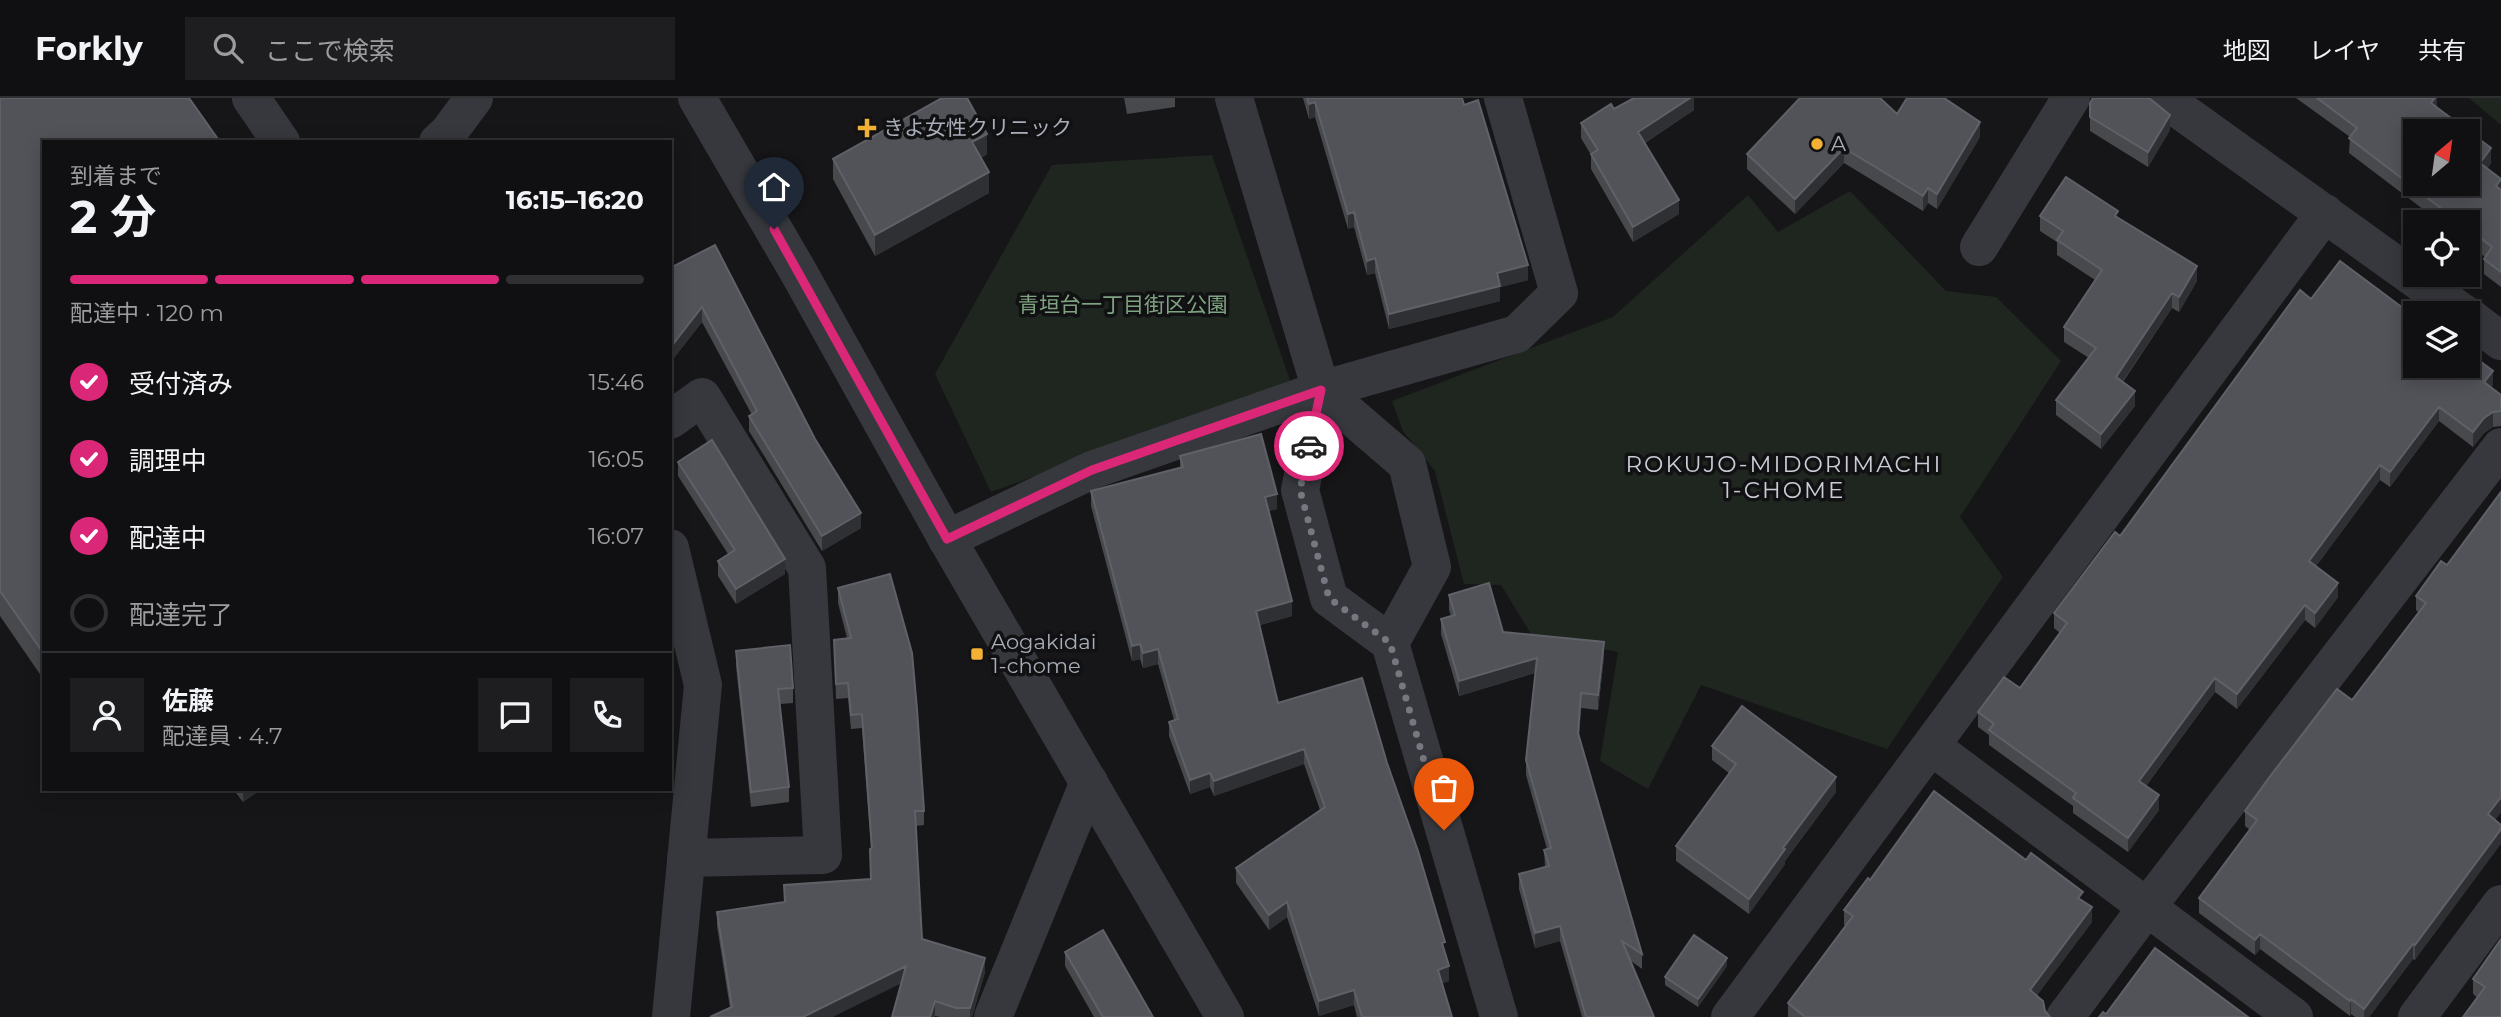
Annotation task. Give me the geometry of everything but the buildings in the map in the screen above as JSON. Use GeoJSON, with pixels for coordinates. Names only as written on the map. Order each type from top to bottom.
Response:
{"type":"FeatureCollection","features":[{"type":"Feature","properties":{"kind":"street"},"geometry":{"type":"LineString","coordinates":[[251,98],[280,140]]}},
{"type":"Feature","properties":{"kind":"street"},"geometry":{"type":"LineString","coordinates":[[440,140],[474,98]]}},
{"type":"Feature","properties":{"kind":"street"},"geometry":{"type":"LineString","coordinates":[[697,98],[799,273],[947,539],[1225,1017]]}},
{"type":"Feature","properties":{"kind":"street"},"geometry":{"type":"LineString","coordinates":[[1234,98],[1321,390],[1300,490],[1325,585],[1329,598],[1390,643],[1499,1017]]}},
{"type":"Feature","properties":{"kind":"street"},"geometry":{"type":"LineString","coordinates":[[947,539],[1092,470],[1321,390],[1517,334],[1559,293],[1503,98]]}},
{"type":"Feature","properties":{"kind":"street"},"geometry":{"type":"LineString","coordinates":[[1979,247],[2071,98]]}},
{"type":"Feature","properties":{"kind":"street"},"geometry":{"type":"LineString","coordinates":[[2163,98],[2446,301]]}},
{"type":"Feature","properties":{"kind":"street"},"geometry":{"type":"LineString","coordinates":[[1730,1017],[2325,213]]}},
{"type":"Feature","properties":{"kind":"street"},"geometry":{"type":"LineString","coordinates":[[2480,325],[2501,341]]}},
{"type":"Feature","properties":{"kind":"street"},"geometry":{"type":"LineString","coordinates":[[1321,390],[1407,464],[1432,567],[1390,643]]}},
{"type":"Feature","properties":{"kind":"street"},"geometry":{"type":"LineString","coordinates":[[672,419],[702,397],[807,568],[823,855],[686,858]]}},
{"type":"Feature","properties":{"kind":"street"},"geometry":{"type":"LineString","coordinates":[[2065,1017],[2501,447]]}},
{"type":"Feature","properties":{"kind":"street"},"geometry":{"type":"LineString","coordinates":[[671,1017],[703,685],[672,556]]}},
{"type":"Feature","properties":{"kind":"street"},"geometry":{"type":"LineString","coordinates":[[1931,746],[2294,1017]]}},
{"type":"Feature","properties":{"kind":"street"},"geometry":{"type":"LineString","coordinates":[[993,1017],[1089,782]]}},
{"type":"Feature","properties":{"kind":"street"},"geometry":{"type":"LineString","coordinates":[[2417,1017],[2501,904]]}},
{"type":"Feature","properties":{"kind":"green space"},"geometry":{"type":"Polygon","coordinates":[[[2469,98],[2501,98],[2501,125],[2469,98]]]}},
{"type":"Feature","properties":{"kind":"green space","name":"青垣台一丁目街区公園"},"geometry":{"type":"Polygon","coordinates":[[[1212,155],[1291,383],[991,492],[935,374],[1052,165],[1212,155]]]}},
{"type":"Feature","properties":{"kind":"green space"},"geometry":{"type":"Polygon","coordinates":[[[1850,191],[1946,291],[1996,297],[2061,361],[1960,517],[2003,577],[1887,749],[1701,685],[1648,789],[1600,761],[1618,652],[1531,634],[1501,585],[1464,584],[1435,471],[1403,431],[1392,401],[1613,317],[1748,195],[1778,232],[1850,191]]]}},
{"type":"Feature","properties":{"kind":"way so far"},"geometry":{"type":"LineString","coordinates":[[1309,446],[1300,490],[1329,598],[1390,643],[1444,830]]}},
{"type":"Feature","properties":{"kind":"place","name":"きよ女性クリニック"},"geometry":{"type":"Point","coordinates":[867,128]}},
{"type":"Feature","properties":{"kind":"place","name":"A"},"geometry":{"type":"Point","coordinates":[1817,144]}},
{"type":"Feature","properties":{"kind":"place","name":"Aogakidai 1-chome"},"geometry":{"type":"Point","coordinates":[977,654]}},
{"type":"Feature","properties":{"kind":"district","name":"ROKUJO-MIDORIMACHI 1-CHOME"},"geometry":{"type":"Point","coordinates":[1784,477]}},
{"type":"Feature","properties":{"kind":"route"},"geometry":{"type":"LineString","coordinates":[[774,229],[947,539],[1092,470],[1321,390],[1309,446]]}}]}
